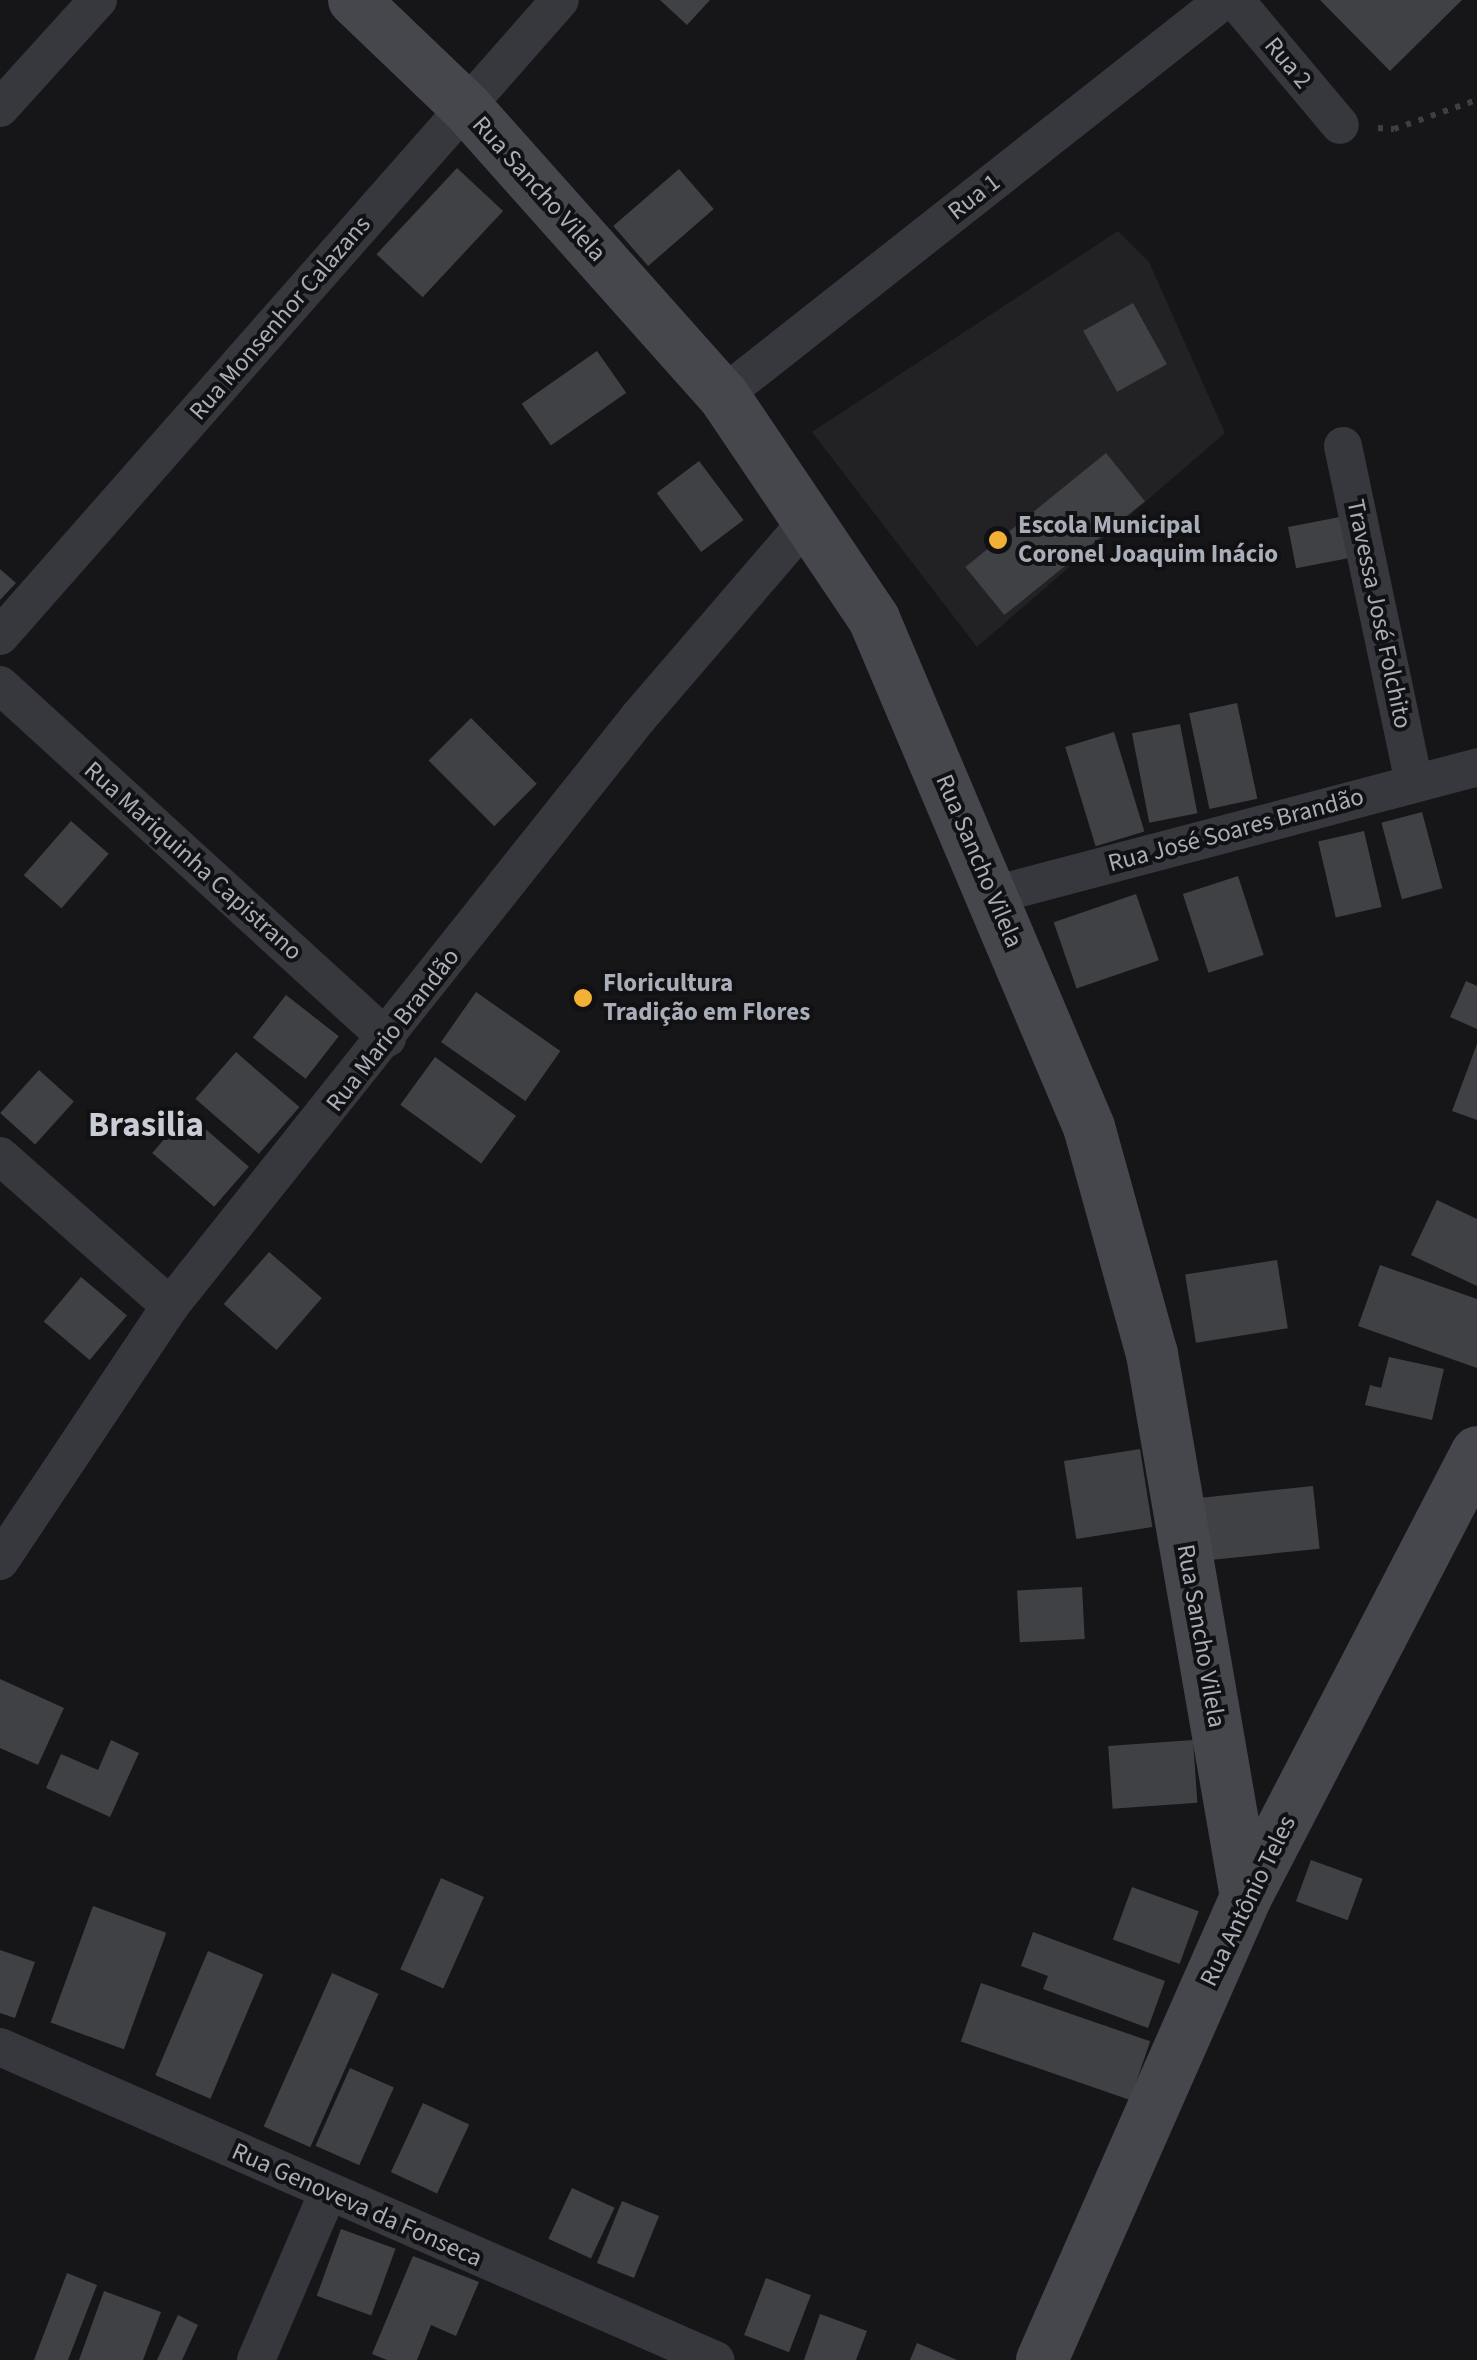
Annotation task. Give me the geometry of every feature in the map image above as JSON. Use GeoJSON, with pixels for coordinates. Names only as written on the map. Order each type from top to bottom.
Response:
{"type":"FeatureCollection","features":[{"type":"Feature","properties":{"kind":"main road","name":"Rua Sancho Vilela"},"geometry":{"type":"LineString","coordinates":[[354,0],[466,107],[723,395],[811,517],[874,619],[1089,1127],[1152,1354],[1246,1898]]}},
{"type":"Feature","properties":{"kind":"main road","name":"Rua Antônio Teles"},"geometry":{"type":"LineString","coordinates":[[1042,2360],[1246,1898],[1477,1452]]}},
{"type":"Feature","properties":{"kind":"street"},"geometry":{"type":"LineString","coordinates":[[0,108],[98,0]]}},
{"type":"Feature","properties":{"kind":"street","name":"Rua Monsenhor Calazans"},"geometry":{"type":"LineString","coordinates":[[0,636],[560,0]]}},
{"type":"Feature","properties":{"kind":"street","name":"Rua 1"},"geometry":{"type":"LineString","coordinates":[[723,395],[1224,0]]}},
{"type":"Feature","properties":{"kind":"street","name":"Rua 2"},"geometry":{"type":"LineString","coordinates":[[1236,0],[1340,126]]}},
{"type":"Feature","properties":{"kind":"street","name":"Travessa José Folchito"},"geometry":{"type":"LineString","coordinates":[[1344,446],[1414,782]]}},
{"type":"Feature","properties":{"kind":"street","name":"Rua Mario Brandão"},"geometry":{"type":"LineString","coordinates":[[0,1561],[170,1306],[638,718],[811,517]]}},
{"type":"Feature","properties":{"kind":"street","name":"Rua Mariquinha Capistrano"},"geometry":{"type":"LineString","coordinates":[[0,684],[387,1038]]}},
{"type":"Feature","properties":{"kind":"street","name":"Rua José Soares Brandão"},"geometry":{"type":"LineString","coordinates":[[994,895],[1477,767]]}},
{"type":"Feature","properties":{"kind":"street"},"geometry":{"type":"LineString","coordinates":[[0,1156],[170,1306]]}},
{"type":"Feature","properties":{"kind":"street","name":"Rua Genoveva da Fonseca"},"geometry":{"type":"LineString","coordinates":[[0,2047],[327,2194],[715,2360]]}},
{"type":"Feature","properties":{"kind":"street"},"geometry":{"type":"LineString","coordinates":[[256,2360],[327,2194]]}},
{"type":"Feature","properties":{"kind":"path"},"geometry":{"type":"LineString","coordinates":[[1340,126],[1394,129],[1477,100]]}},
{"type":"Feature","properties":{"kind":"shaded area","name":"Escola Municipal Coronel Joaquim Inácio"},"geometry":{"type":"Polygon","coordinates":[[[1118,231],[1149,262],[1225,433],[977,647],[812,432],[1118,231]]]}},
{"type":"Feature","properties":{"kind":"building"},"geometry":{"type":"Polygon","coordinates":[[[660,0],[710,0],[687,25],[660,0]]]}},
{"type":"Feature","properties":{"kind":"building"},"geometry":{"type":"Polygon","coordinates":[[[1320,0],[1462,0],[1390,71],[1320,0]]]}},
{"type":"Feature","properties":{"kind":"building"},"geometry":{"type":"Polygon","coordinates":[[[457,168],[503,211],[423,297],[377,254],[457,168]]]}},
{"type":"Feature","properties":{"kind":"building"},"geometry":{"type":"Polygon","coordinates":[[[679,169],[714,209],[648,266],[613,226],[679,169]]]}},
{"type":"Feature","properties":{"kind":"building"},"geometry":{"type":"Polygon","coordinates":[[[1133,303],[1167,364],[1117,392],[1083,331],[1133,303]]]}},
{"type":"Feature","properties":{"kind":"building"},"geometry":{"type":"Polygon","coordinates":[[[597,351],[626,393],[551,446],[522,404],[597,351]]]}},
{"type":"Feature","properties":{"kind":"building"},"geometry":{"type":"Polygon","coordinates":[[[1106,453],[1145,501],[1004,615],[965,567],[1106,453]]]}},
{"type":"Feature","properties":{"kind":"building"},"geometry":{"type":"Polygon","coordinates":[[[699,461],[744,520],[701,552],[657,493],[699,461]]]}},
{"type":"Feature","properties":{"kind":"building"},"geometry":{"type":"Polygon","coordinates":[[[1345,516],[1353,557],[1296,568],[1288,527],[1345,516]]]}},
{"type":"Feature","properties":{"kind":"building"},"geometry":{"type":"Polygon","coordinates":[[[0,569],[16,583],[0,600],[0,569]]]}},
{"type":"Feature","properties":{"kind":"building"},"geometry":{"type":"Polygon","coordinates":[[[1237,703],[1257,799],[1209,809],[1189,713],[1237,703]]]}},
{"type":"Feature","properties":{"kind":"building"},"geometry":{"type":"Polygon","coordinates":[[[471,718],[537,784],[494,826],[429,760],[471,718]]]}},
{"type":"Feature","properties":{"kind":"building"},"geometry":{"type":"Polygon","coordinates":[[[1180,724],[1197,813],[1149,823],[1132,733],[1180,724]]]}},
{"type":"Feature","properties":{"kind":"building"},"geometry":{"type":"Polygon","coordinates":[[[1114,732],[1144,831],[1096,846],[1065,747],[1114,732]]]}},
{"type":"Feature","properties":{"kind":"building"},"geometry":{"type":"Polygon","coordinates":[[[1422,812],[1442,888],[1402,899],[1381,823],[1422,812]]]}},
{"type":"Feature","properties":{"kind":"building"},"geometry":{"type":"Polygon","coordinates":[[[71,821],[109,854],[61,908],[24,875],[71,821]]]}},
{"type":"Feature","properties":{"kind":"building"},"geometry":{"type":"Polygon","coordinates":[[[1364,831],[1382,907],[1336,918],[1318,842],[1364,831]]]}},
{"type":"Feature","properties":{"kind":"building"},"geometry":{"type":"Polygon","coordinates":[[[1238,876],[1264,955],[1208,973],[1183,894],[1238,876]]]}},
{"type":"Feature","properties":{"kind":"building"},"geometry":{"type":"Polygon","coordinates":[[[1136,894],[1159,960],[1077,989],[1054,922],[1136,894]]]}},
{"type":"Feature","properties":{"kind":"building"},"geometry":{"type":"Polygon","coordinates":[[[1466,981],[1477,986],[1477,1029],[1450,1017],[1466,981]]]}},
{"type":"Feature","properties":{"kind":"building"},"geometry":{"type":"Polygon","coordinates":[[[476,992],[560,1051],[525,1101],[441,1042],[476,992]]]}},
{"type":"Feature","properties":{"kind":"building"},"geometry":{"type":"Polygon","coordinates":[[[286,995],[339,1036],[306,1079],[253,1038],[286,995]]]}},
{"type":"Feature","properties":{"kind":"building"},"geometry":{"type":"Polygon","coordinates":[[[1477,1044],[1477,1120],[1452,1111],[1477,1044]]]}},
{"type":"Feature","properties":{"kind":"building"},"geometry":{"type":"Polygon","coordinates":[[[236,1052],[299,1107],[259,1154],[195,1099],[236,1052]]]}},
{"type":"Feature","properties":{"kind":"building"},"geometry":{"type":"Polygon","coordinates":[[[435,1057],[516,1116],[481,1164],[400,1105],[435,1057]]]}},
{"type":"Feature","properties":{"kind":"building"},"geometry":{"type":"Polygon","coordinates":[[[39,1070],[74,1101],[35,1145],[0,1113],[39,1070]]]}},
{"type":"Feature","properties":{"kind":"building"},"geometry":{"type":"Polygon","coordinates":[[[187,1113],[249,1167],[214,1207],[152,1153],[187,1113]]]}},
{"type":"Feature","properties":{"kind":"building"},"geometry":{"type":"Polygon","coordinates":[[[1437,1200],[1477,1219],[1477,1286],[1411,1255],[1437,1200]]]}},
{"type":"Feature","properties":{"kind":"building"},"geometry":{"type":"Polygon","coordinates":[[[269,1252],[322,1298],[277,1350],[224,1304],[269,1252]]]}},
{"type":"Feature","properties":{"kind":"building"},"geometry":{"type":"Polygon","coordinates":[[[1277,1260],[1288,1328],[1196,1343],[1185,1275],[1277,1260]]]}},
{"type":"Feature","properties":{"kind":"building"},"geometry":{"type":"Polygon","coordinates":[[[1380,1265],[1477,1299],[1477,1368],[1358,1326],[1380,1265]]]}},
{"type":"Feature","properties":{"kind":"building"},"geometry":{"type":"Polygon","coordinates":[[[81,1277],[127,1316],[90,1360],[44,1321],[81,1277]]]}},
{"type":"Feature","properties":{"kind":"building"},"geometry":{"type":"Polygon","coordinates":[[[1389,1357],[1444,1369],[1432,1420],[1365,1405],[1370,1385],[1381,1388],[1389,1357]]]}},
{"type":"Feature","properties":{"kind":"building"},"geometry":{"type":"Polygon","coordinates":[[[1140,1449],[1152,1527],[1076,1539],[1064,1461],[1140,1449]]]}},
{"type":"Feature","properties":{"kind":"building"},"geometry":{"type":"Polygon","coordinates":[[[1313,1486],[1320,1549],[1208,1560],[1202,1498],[1313,1486]]]}},
{"type":"Feature","properties":{"kind":"building"},"geometry":{"type":"Polygon","coordinates":[[[1082,1587],[1085,1639],[1020,1642],[1017,1590],[1082,1587]]]}},
{"type":"Feature","properties":{"kind":"building"},"geometry":{"type":"Polygon","coordinates":[[[0,1679],[64,1708],[38,1765],[0,1748],[0,1679]]]}},
{"type":"Feature","properties":{"kind":"building"},"geometry":{"type":"Polygon","coordinates":[[[111,1740],[139,1753],[110,1817],[46,1788],[61,1754],[98,1770],[111,1740]]]}},
{"type":"Feature","properties":{"kind":"building"},"geometry":{"type":"Polygon","coordinates":[[[1193,1740],[1197,1803],[1113,1809],[1108,1746],[1193,1740]]]}},
{"type":"Feature","properties":{"kind":"building"},"geometry":{"type":"Polygon","coordinates":[[[1311,1860],[1363,1879],[1348,1920],[1296,1901],[1311,1860]]]}},
{"type":"Feature","properties":{"kind":"building"},"geometry":{"type":"Polygon","coordinates":[[[441,1878],[484,1897],[443,1988],[400,1969],[441,1878]]]}},
{"type":"Feature","properties":{"kind":"building"},"geometry":{"type":"Polygon","coordinates":[[[1132,1887],[1199,1911],[1180,1964],[1113,1940],[1132,1887]]]}},
{"type":"Feature","properties":{"kind":"building"},"geometry":{"type":"Polygon","coordinates":[[[93,1906],[166,1933],[124,2049],[51,2023],[93,1906]]]}},
{"type":"Feature","properties":{"kind":"building"},"geometry":{"type":"Polygon","coordinates":[[[1033,1932],[1165,1981],[1148,2028],[1043,1989],[1048,1976],[1021,1966],[1033,1932]]]}},
{"type":"Feature","properties":{"kind":"building"},"geometry":{"type":"Polygon","coordinates":[[[0,1950],[35,1962],[15,2018],[0,2013],[0,1950]]]}},
{"type":"Feature","properties":{"kind":"building"},"geometry":{"type":"Polygon","coordinates":[[[208,1951],[263,1974],[210,2099],[155,2075],[208,1951]]]}},
{"type":"Feature","properties":{"kind":"building"},"geometry":{"type":"Polygon","coordinates":[[[332,1973],[379,1994],[310,2147],[264,2126],[332,1973]]]}},
{"type":"Feature","properties":{"kind":"building"},"geometry":{"type":"Polygon","coordinates":[[[981,1983],[1150,2041],[1130,2100],[961,2042],[981,1983]]]}},
{"type":"Feature","properties":{"kind":"building"},"geometry":{"type":"Polygon","coordinates":[[[350,2068],[394,2088],[359,2165],[315,2146],[350,2068]]]}},
{"type":"Feature","properties":{"kind":"building"},"geometry":{"type":"Polygon","coordinates":[[[423,2103],[469,2125],[437,2193],[391,2172],[423,2103]]]}},
{"type":"Feature","properties":{"kind":"building"},"geometry":{"type":"Polygon","coordinates":[[[572,2188],[615,2208],[591,2259],[548,2239],[572,2188]]]}},
{"type":"Feature","properties":{"kind":"building"},"geometry":{"type":"Polygon","coordinates":[[[622,2201],[659,2216],[634,2278],[597,2263],[622,2201]]]}},
{"type":"Feature","properties":{"kind":"building"},"geometry":{"type":"Polygon","coordinates":[[[341,2229],[396,2249],[371,2316],[317,2296],[341,2229]]]}},
{"type":"Feature","properties":{"kind":"building"},"geometry":{"type":"Polygon","coordinates":[[[413,2256],[479,2282],[456,2336],[431,2325],[417,2360],[387,2360],[372,2354],[413,2256]]]}},
{"type":"Feature","properties":{"kind":"building"},"geometry":{"type":"Polygon","coordinates":[[[67,2273],[97,2285],[68,2360],[34,2360],[67,2273]]]}},
{"type":"Feature","properties":{"kind":"building"},"geometry":{"type":"Polygon","coordinates":[[[766,2278],[811,2295],[789,2352],[744,2335],[766,2278]]]}},
{"type":"Feature","properties":{"kind":"building"},"geometry":{"type":"Polygon","coordinates":[[[104,2291],[161,2312],[143,2360],[79,2360],[104,2291]]]}},
{"type":"Feature","properties":{"kind":"building"},"geometry":{"type":"Polygon","coordinates":[[[820,2314],[867,2331],[856,2360],[804,2360],[820,2314]]]}},
{"type":"Feature","properties":{"kind":"building"},"geometry":{"type":"Polygon","coordinates":[[[178,2315],[198,2325],[182,2360],[157,2360],[178,2315]]]}},
{"type":"Feature","properties":{"kind":"building"},"geometry":{"type":"Polygon","coordinates":[[[917,2343],[957,2360],[910,2360],[917,2343]]]}},
{"type":"Feature","properties":{"kind":"place","name":"Escola Municipal Coronel Joaquim Inácio"},"geometry":{"type":"Point","coordinates":[998,540]}},
{"type":"Feature","properties":{"kind":"place","name":"Floricultura Tradição em Flores"},"geometry":{"type":"Point","coordinates":[583,998]}},
{"type":"Feature","properties":{"kind":"district","name":"Brasilia"},"geometry":{"type":"Point","coordinates":[146,1125]}}]}
